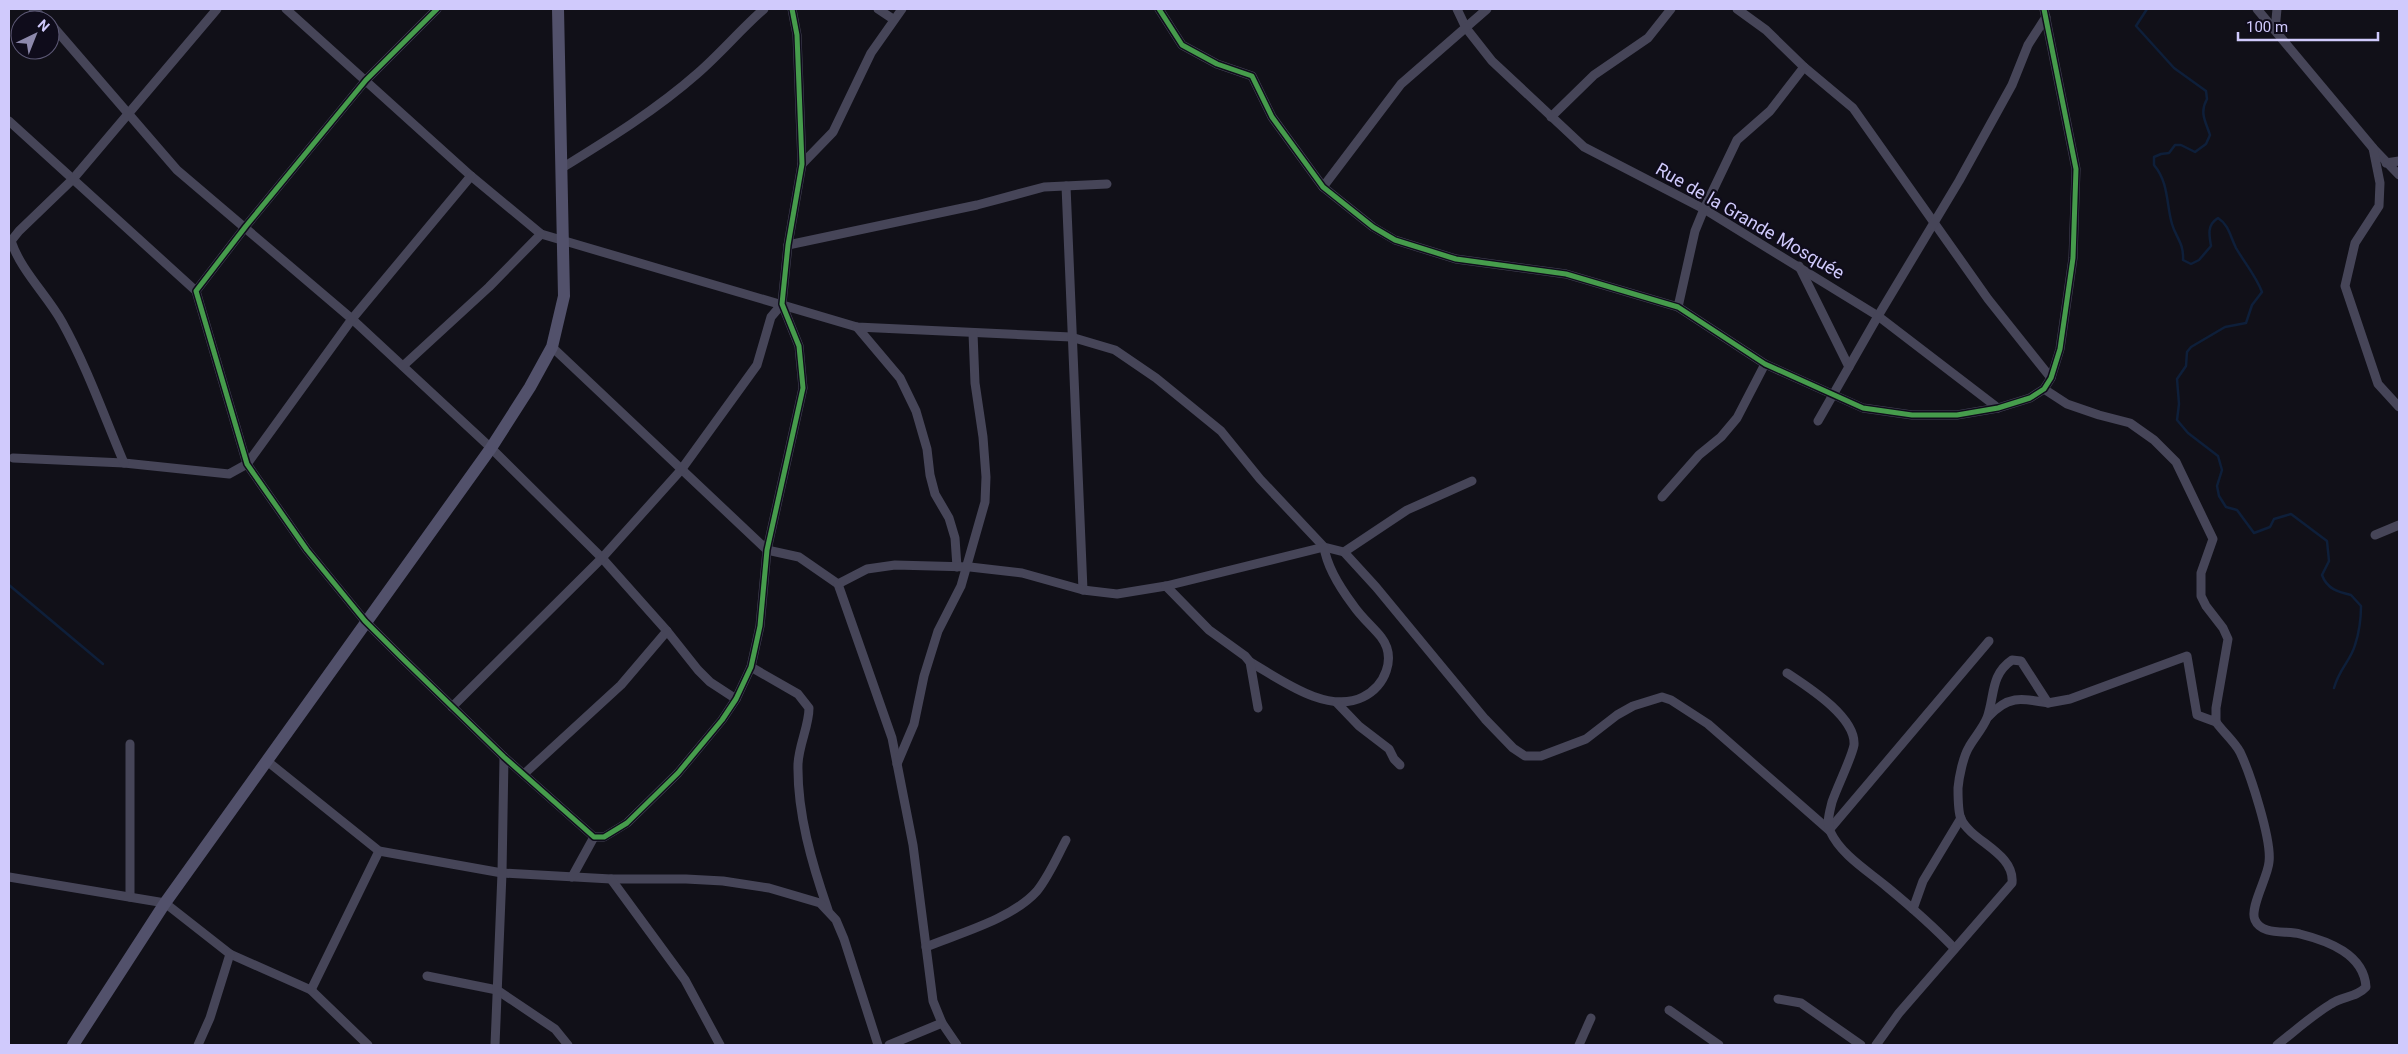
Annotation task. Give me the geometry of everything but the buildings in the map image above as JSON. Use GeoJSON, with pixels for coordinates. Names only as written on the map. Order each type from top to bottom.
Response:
{"type":"FeatureCollection","features":[{"type":"Feature","properties":{"kind":"street"},"geometry":{"type":"LineString","coordinates":[[124,463],[76,347],[53,306],[16,254],[10,240],[73,179],[217,9]]}},
{"type":"Feature","properties":{"kind":"street"},"geometry":{"type":"LineString","coordinates":[[286,9],[471,176],[541,234],[857,326],[1071,337],[1115,350],[1156,378],[1221,431],[1260,479],[1324,547],[1326,558],[1353,606],[1382,638],[1389,662],[1386,677],[1364,697],[1337,702],[1308,695],[1250,662],[1245,656],[1209,630],[1166,586]]}},
{"type":"Feature","properties":{"kind":"street"},"geometry":{"type":"LineString","coordinates":[[196,291],[246,226],[366,80],[437,9]]}},
{"type":"Feature","properties":{"kind":"street"},"geometry":{"type":"LineString","coordinates":[[73,1045],[165,903],[365,621],[491,448],[530,387],[552,347],[564,296],[558,9]]}},
{"type":"Feature","properties":{"kind":"street"},"geometry":{"type":"LineString","coordinates":[[562,168],[640,119],[670,97],[700,72],[764,9]]}},
{"type":"Feature","properties":{"kind":"street"},"geometry":{"type":"LineString","coordinates":[[9,120],[196,291],[248,464],[307,550],[365,621],[504,757],[594,837],[604,837],[627,823],[672,779],[722,720],[736,698],[750,667],[760,626],[767,550],[802,388],[799,346],[782,304],[788,245],[802,164],[797,35],[792,9]]}},
{"type":"Feature","properties":{"kind":"street"},"geometry":{"type":"LineString","coordinates":[[878,9],[893,19]]}},
{"type":"Feature","properties":{"kind":"street"},"geometry":{"type":"LineString","coordinates":[[802,164],[833,132],[871,53],[893,19],[902,9]]}},
{"type":"Feature","properties":{"kind":"street"},"geometry":{"type":"LineString","coordinates":[[1158,9],[1182,45],[1217,64],[1252,76],[1272,117],[1323,187],[1373,227],[1395,240],[1456,259],[1566,274],[1678,307],[1765,364],[1863,408],[1912,415],[1957,415],[1998,408],[2030,398],[2044,389],[2051,378],[2060,349],[2073,258],[2076,169],[2045,13]]}},
{"type":"Feature","properties":{"kind":"street","name":"Rue de la Grande Mosquée"},"geometry":{"type":"LineString","coordinates":[[1457,9],[1466,28],[1492,61],[1584,148],[1704,209],[1799,266],[1878,316],[1998,408]]}},
{"type":"Feature","properties":{"kind":"street"},"geometry":{"type":"LineString","coordinates":[[1323,187],[1401,84],[1486,9]]}},
{"type":"Feature","properties":{"kind":"street"},"geometry":{"type":"LineString","coordinates":[[1551,117],[1594,75],[1648,38],[1671,9]]}},
{"type":"Feature","properties":{"kind":"street"},"geometry":{"type":"LineString","coordinates":[[1737,9],[1766,30],[1804,67],[1853,108],[1936,222],[1988,299],[2051,378]]}},
{"type":"Feature","properties":{"kind":"street"},"geometry":{"type":"LineString","coordinates":[[2257,9],[2373,148],[2399,175]]}},
{"type":"Feature","properties":{"kind":"street"},"geometry":{"type":"LineString","coordinates":[[2275,30],[2277,9]]}},
{"type":"Feature","properties":{"kind":"street"},"geometry":{"type":"LineString","coordinates":[[1818,421],[1878,316],[1936,222],[2012,85],[2028,45],[2045,13]]}},
{"type":"Feature","properties":{"kind":"street"},"geometry":{"type":"LineString","coordinates":[[60,34],[80,55],[128,115],[178,170],[246,226],[352,319],[491,448],[602,558],[667,631],[698,670],[710,682],[736,698]]}},
{"type":"Feature","properties":{"kind":"street"},"geometry":{"type":"LineString","coordinates":[[1678,307],[1695,231],[1737,140],[1770,111],[1804,67]]}},
{"type":"Feature","properties":{"kind":"street"},"geometry":{"type":"LineString","coordinates":[[2373,148],[2380,183],[2380,206],[2355,243],[2345,286],[2378,384],[2399,407]]}},
{"type":"Feature","properties":{"kind":"street"},"geometry":{"type":"LineString","coordinates":[[2386,163],[2399,161]]}},
{"type":"Feature","properties":{"kind":"street"},"geometry":{"type":"LineString","coordinates":[[13,458],[124,463],[229,474],[248,464],[352,319],[471,176]]}},
{"type":"Feature","properties":{"kind":"street"},"geometry":{"type":"LineString","coordinates":[[788,245],[977,205],[1044,187],[1107,184]]}},
{"type":"Feature","properties":{"kind":"street"},"geometry":{"type":"LineString","coordinates":[[1066,186],[1083,590]]}},
{"type":"Feature","properties":{"kind":"street"},"geometry":{"type":"LineString","coordinates":[[402,366],[489,287],[541,234]]}},
{"type":"Feature","properties":{"kind":"street"},"geometry":{"type":"LineString","coordinates":[[1799,266],[1849,366]]}},
{"type":"Feature","properties":{"kind":"street"},"geometry":{"type":"LineString","coordinates":[[452,707],[602,558],[681,470],[757,365],[771,317],[782,304]]}},
{"type":"Feature","properties":{"kind":"street"},"geometry":{"type":"LineString","coordinates":[[857,326],[900,378],[916,411],[927,449],[930,475],[935,494],[950,518],[955,538],[957,566]]}},
{"type":"Feature","properties":{"kind":"street"},"geometry":{"type":"LineString","coordinates":[[897,764],[914,724],[924,676],[938,632],[957,598],[983,509],[986,477],[983,437],[975,383],[973,333]]}},
{"type":"Feature","properties":{"kind":"street"},"geometry":{"type":"LineString","coordinates":[[552,347],[767,550],[799,557],[838,584],[892,738],[913,845],[933,1001],[942,1023],[957,1045]]}},
{"type":"Feature","properties":{"kind":"street"},"geometry":{"type":"LineString","coordinates":[[1662,496],[1737,418],[1765,364]]}},
{"type":"Feature","properties":{"kind":"street"},"geometry":{"type":"LineString","coordinates":[[2044,389],[2067,404],[2099,415],[2130,422],[2154,440],[2176,462],[2195,498],[2214,539],[2201,573],[2201,596],[2206,606],[2223,628],[2228,639],[2216,708],[2216,722]]}},
{"type":"Feature","properties":{"kind":"street"},"geometry":{"type":"LineString","coordinates":[[1344,552],[1407,510],[1472,481]]}},
{"type":"Feature","properties":{"kind":"street"},"geometry":{"type":"LineString","coordinates":[[2375,535],[2399,525]]}},
{"type":"Feature","properties":{"kind":"street"},"geometry":{"type":"LineString","coordinates":[[838,584],[867,569],[886,566],[957,566],[1022,573],[1083,590],[1117,594],[1166,586],[1324,547],[1344,552],[1376,587],[1479,713],[1513,748],[1525,756],[1541,756],[1586,739],[1617,715],[1634,706],[1662,697],[1671,700],[1708,724],[1829,830],[1854,860],[1913,909],[1954,948]]}},
{"type":"Feature","properties":{"kind":"street"},"geometry":{"type":"LineString","coordinates":[[524,774],[622,685],[667,631]]}},
{"type":"Feature","properties":{"kind":"street"},"geometry":{"type":"LineString","coordinates":[[1829,830],[1989,641]]}},
{"type":"Feature","properties":{"kind":"street"},"geometry":{"type":"LineString","coordinates":[[1876,1045],[1899,1013],[2012,883],[2013,877],[2006,863],[1975,835],[1961,818],[1958,788],[1967,750],[1986,719],[1999,706],[2012,699],[2048,702],[2070,699],[2187,656],[2197,715],[2216,722],[2239,751],[2251,781],[2270,850],[2269,864],[2254,910],[2254,919],[2259,926],[2266,930],[2299,933],[2343,950],[2357,961],[2365,976],[2366,987],[2360,993],[2333,1002],[2277,1045]]}},
{"type":"Feature","properties":{"kind":"street"},"geometry":{"type":"LineString","coordinates":[[1986,719],[1993,686],[2006,664],[2012,660],[2021,662],[2028,668],[2035,685],[2048,702]]}},
{"type":"Feature","properties":{"kind":"street"},"geometry":{"type":"LineString","coordinates":[[1250,662],[1258,708]]}},
{"type":"Feature","properties":{"kind":"street"},"geometry":{"type":"LineString","coordinates":[[750,667],[798,694],[809,708],[809,716],[802,736],[798,765],[802,806],[813,866],[828,910],[844,939],[878,1045]]}},
{"type":"Feature","properties":{"kind":"street"},"geometry":{"type":"LineString","coordinates":[[1787,673],[1809,687],[1847,722],[1854,734],[1854,747],[1838,782],[1829,814],[1829,830]]}},
{"type":"Feature","properties":{"kind":"street"},"geometry":{"type":"LineString","coordinates":[[1337,702],[1359,726],[1389,749],[1394,759],[1400,765]]}},
{"type":"Feature","properties":{"kind":"street"},"geometry":{"type":"LineString","coordinates":[[130,744],[130,897]]}},
{"type":"Feature","properties":{"kind":"street"},"geometry":{"type":"LineString","coordinates":[[495,1045],[502,873],[504,757]]}},
{"type":"Feature","properties":{"kind":"street"},"geometry":{"type":"LineString","coordinates":[[267,761],[379,851],[502,873],[611,879],[724,881],[769,888],[812,899],[828,910]]}},
{"type":"Feature","properties":{"kind":"street"},"geometry":{"type":"LineString","coordinates":[[1913,909],[1923,881],[1961,818]]}},
{"type":"Feature","properties":{"kind":"street"},"geometry":{"type":"LineString","coordinates":[[572,877],[594,837]]}},
{"type":"Feature","properties":{"kind":"street"},"geometry":{"type":"LineString","coordinates":[[926,947],[1005,914],[1030,898],[1042,883],[1066,840]]}},
{"type":"Feature","properties":{"kind":"street"},"geometry":{"type":"LineString","coordinates":[[311,990],[379,851]]}},
{"type":"Feature","properties":{"kind":"street"},"geometry":{"type":"LineString","coordinates":[[9,877],[165,903],[230,954],[311,990],[368,1045]]}},
{"type":"Feature","properties":{"kind":"street"},"geometry":{"type":"LineString","coordinates":[[611,879],[686,980],[720,1045]]}},
{"type":"Feature","properties":{"kind":"street"},"geometry":{"type":"LineString","coordinates":[[198,1045],[210,1018],[230,954]]}},
{"type":"Feature","properties":{"kind":"street"},"geometry":{"type":"LineString","coordinates":[[427,976],[497,990],[555,1029],[568,1045]]}},
{"type":"Feature","properties":{"kind":"street"},"geometry":{"type":"LineString","coordinates":[[1778,1000],[1801,1002],[1861,1045]]}},
{"type":"Feature","properties":{"kind":"street"},"geometry":{"type":"LineString","coordinates":[[1669,1010],[1719,1045]]}},
{"type":"Feature","properties":{"kind":"street"},"geometry":{"type":"LineString","coordinates":[[1579,1045],[1592,1018]]}},
{"type":"Feature","properties":{"kind":"street"},"geometry":{"type":"LineString","coordinates":[[889,1045],[942,1023]]}},
{"type":"Feature","properties":{"kind":"waterway"},"geometry":{"type":"LineString","coordinates":[[2147,9],[2136,26],[2174,68],[2206,91],[2207,99],[2203,113],[2210,135],[2206,144],[2195,152],[2181,145],[2175,145],[2169,153],[2154,157],[2154,165],[2165,186],[2172,224],[2181,245],[2183,260],[2191,264],[2199,260],[2211,246],[2210,227],[2218,218],[2227,227],[2236,248],[2262,292],[2252,305],[2246,323],[2225,327],[2191,347],[2187,352],[2186,366],[2177,379],[2179,404],[2177,420],[2188,433],[2218,456],[2222,470],[2217,486],[2219,496],[2226,507],[2237,510],[2254,533],[2270,527],[2274,519],[2291,514],[2327,541],[2329,561],[2322,575],[2324,580],[2330,587],[2351,595],[2361,606],[2358,636],[2351,655],[2339,675],[2334,688]]}},
{"type":"Feature","properties":{"kind":"waterway"},"geometry":{"type":"LineString","coordinates":[[9,585],[103,664]]}},
{"type":"Feature","properties":{"kind":"cycle path"},"geometry":{"type":"LineString","coordinates":[[437,9],[366,80],[246,226],[196,291],[247,464],[307,550],[365,621],[504,757],[594,837],[604,837],[627,823],[678,773],[722,720],[736,699],[751,667],[760,626],[767,550],[803,388],[799,346],[782,304],[788,245],[802,164],[797,35],[792,9]]}},
{"type":"Feature","properties":{"kind":"cycle path"},"geometry":{"type":"LineString","coordinates":[[1159,9],[1182,45],[1217,64],[1252,76],[1272,117],[1323,187],[1373,227],[1395,240],[1456,259],[1566,274],[1678,307],[1765,364],[1863,408],[1912,415],[1957,415],[1998,408],[2030,398],[2044,389],[2051,378],[2060,349],[2073,258],[2076,169],[2044,9]]}}]}
